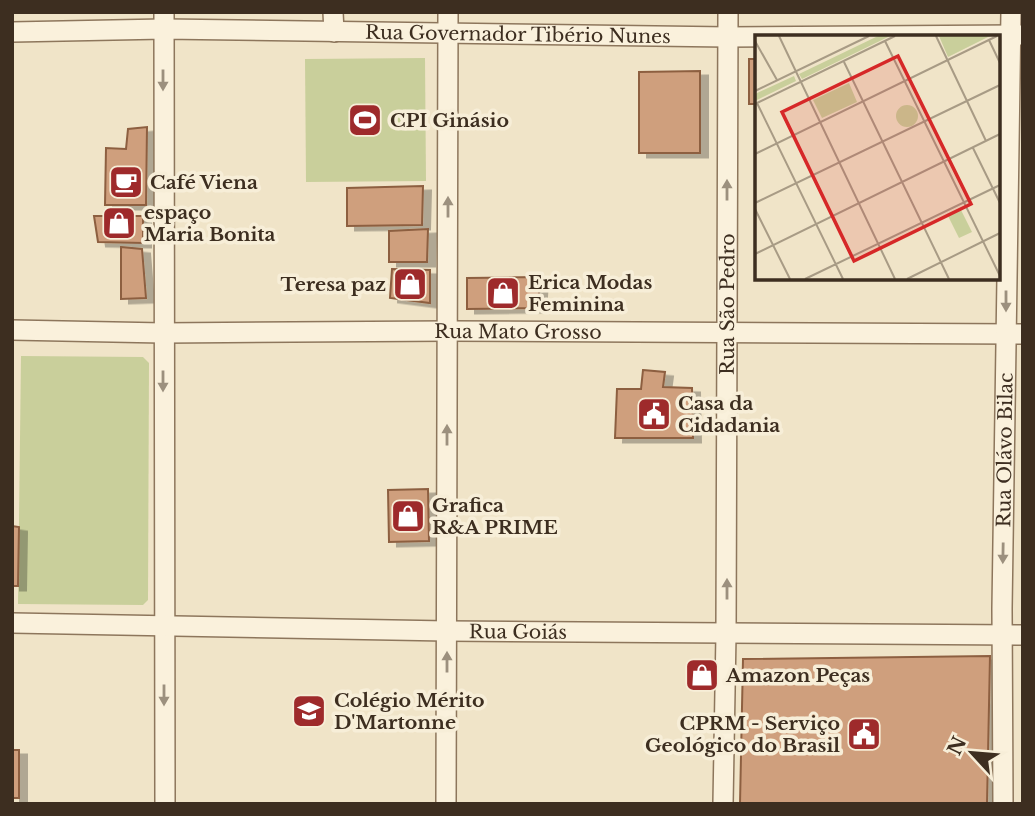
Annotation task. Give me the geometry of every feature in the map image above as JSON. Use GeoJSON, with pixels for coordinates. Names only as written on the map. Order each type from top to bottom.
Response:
{"type":"FeatureCollection","features":[{"type":"Feature","properties":{"kind":"street"},"geometry":{"type":"LineString","coordinates":[[333,12],[334,32]]}},
{"type":"Feature","properties":{"kind":"street"},"geometry":{"type":"LineString","coordinates":[[446,804],[448,12]]}},
{"type":"Feature","properties":{"kind":"street","name":"Rua São Pedro"},"geometry":{"type":"LineString","coordinates":[[723,804],[726,634],[727,12]]}},
{"type":"Feature","properties":{"kind":"street","name":"Rua Olávo Bilac"},"geometry":{"type":"LineString","coordinates":[[1003,804],[1003,635],[1014,334],[1017,35],[1011,12]]}},
{"type":"Feature","properties":{"kind":"street"},"geometry":{"type":"LineString","coordinates":[[164,21],[165,804]]}},
{"type":"Feature","properties":{"kind":"street","name":"Rua Governador Tibério Nunes"},"geometry":{"type":"LineString","coordinates":[[12,32],[164,21],[334,32],[755,37]]}},
{"type":"Feature","properties":{"kind":"street","name":"Rua Mato Grosso"},"geometry":{"type":"LineString","coordinates":[[12,330],[163,333],[448,331],[1014,334]]}},
{"type":"Feature","properties":{"kind":"street","name":"Rua Goiás"},"geometry":{"type":"LineString","coordinates":[[12,623],[447,631],[1023,635]]}},
{"type":"Feature","properties":{"kind":"green space","name":"CPI Ginásio"},"geometry":{"type":"Polygon","coordinates":[[[425,58],[426,181],[306,182],[305,59],[425,58]]]}},
{"type":"Feature","properties":{"kind":"green space"},"geometry":{"type":"Polygon","coordinates":[[[21,356],[143,357],[149,363],[148,600],[143,605],[18,604],[21,356]]]}},
{"type":"Feature","properties":{"kind":"building"},"geometry":{"type":"Polygon","coordinates":[[[749,59],[755,59],[755,104],[749,104],[749,59]]]}},
{"type":"Feature","properties":{"kind":"building"},"geometry":{"type":"Polygon","coordinates":[[[700,71],[700,153],[639,153],[639,72],[700,71]]]}},
{"type":"Feature","properties":{"kind":"building","name":"Café Viena"},"geometry":{"type":"Polygon","coordinates":[[[147,127],[146,205],[105,205],[106,148],[126,149],[128,129],[147,127]]]}},
{"type":"Feature","properties":{"kind":"building"},"geometry":{"type":"Polygon","coordinates":[[[423,186],[422,225],[347,226],[347,188],[423,186]]]}},
{"type":"Feature","properties":{"kind":"building","name":"espaço Maria Bonita"},"geometry":{"type":"Polygon","coordinates":[[[94,216],[143,216],[143,243],[98,242],[94,216]]]}},
{"type":"Feature","properties":{"kind":"building"},"geometry":{"type":"Polygon","coordinates":[[[428,229],[427,262],[389,262],[389,231],[428,229]]]}},
{"type":"Feature","properties":{"kind":"building"},"geometry":{"type":"Polygon","coordinates":[[[121,247],[142,249],[146,298],[121,299],[121,247]]]}},
{"type":"Feature","properties":{"kind":"building","name":"Teresa paz"},"geometry":{"type":"Polygon","coordinates":[[[392,269],[430,270],[430,303],[390,298],[392,269]]]}},
{"type":"Feature","properties":{"kind":"building","name":"Erica Modas Feminina"},"geometry":{"type":"Polygon","coordinates":[[[540,277],[538,308],[467,309],[467,278],[540,277]]]}},
{"type":"Feature","properties":{"kind":"building","name":"Casa da Cidadania"},"geometry":{"type":"Polygon","coordinates":[[[643,370],[665,372],[663,387],[692,388],[693,438],[615,438],[617,389],[641,389],[643,370]]]}},
{"type":"Feature","properties":{"kind":"building","name":"Grafica R&A PRIME"},"geometry":{"type":"Polygon","coordinates":[[[428,489],[429,541],[389,542],[388,490],[428,489]]]}},
{"type":"Feature","properties":{"kind":"building"},"geometry":{"type":"Polygon","coordinates":[[[12,526],[19,527],[18,586],[12,586],[12,526]]]}},
{"type":"Feature","properties":{"kind":"building","name":"CPRM - Serviço Geológico do Brasil"},"geometry":{"type":"Polygon","coordinates":[[[990,656],[987,804],[740,804],[743,659],[990,656]]]}},
{"type":"Feature","properties":{"kind":"building","name":"Amazon Peças"},"geometry":{"type":"Polygon","coordinates":[[[696,666],[710,666],[709,684],[695,683],[696,666]]]}},
{"type":"Feature","properties":{"kind":"building"},"geometry":{"type":"Polygon","coordinates":[[[12,750],[19,750],[19,798],[12,798],[12,750]]]}},
{"type":"Feature","properties":{"kind":"place","name":"CPI Ginásio"},"geometry":{"type":"Point","coordinates":[365,120]}},
{"type":"Feature","properties":{"kind":"place","name":"Café Viena"},"geometry":{"type":"Point","coordinates":[126,182]}},
{"type":"Feature","properties":{"kind":"place","name":"espaço Maria Bonita"},"geometry":{"type":"Point","coordinates":[119,223]}},
{"type":"Feature","properties":{"kind":"place","name":"Teresa paz"},"geometry":{"type":"Point","coordinates":[410,284]}},
{"type":"Feature","properties":{"kind":"place","name":"Erica Modas Feminina"},"geometry":{"type":"Point","coordinates":[503,293]}},
{"type":"Feature","properties":{"kind":"place","name":"Casa da Cidadania"},"geometry":{"type":"Point","coordinates":[654,414]}},
{"type":"Feature","properties":{"kind":"place","name":"Grafica R&A PRIME"},"geometry":{"type":"Point","coordinates":[408,516]}},
{"type":"Feature","properties":{"kind":"place","name":"Amazon Peças"},"geometry":{"type":"Point","coordinates":[702,675]}},
{"type":"Feature","properties":{"kind":"place","name":"Colégio Mérito D'Martonne"},"geometry":{"type":"Point","coordinates":[309,711]}},
{"type":"Feature","properties":{"kind":"place","name":"CPRM - Serviço Geológico do Brasil"},"geometry":{"type":"Point","coordinates":[864,734]}}]}
